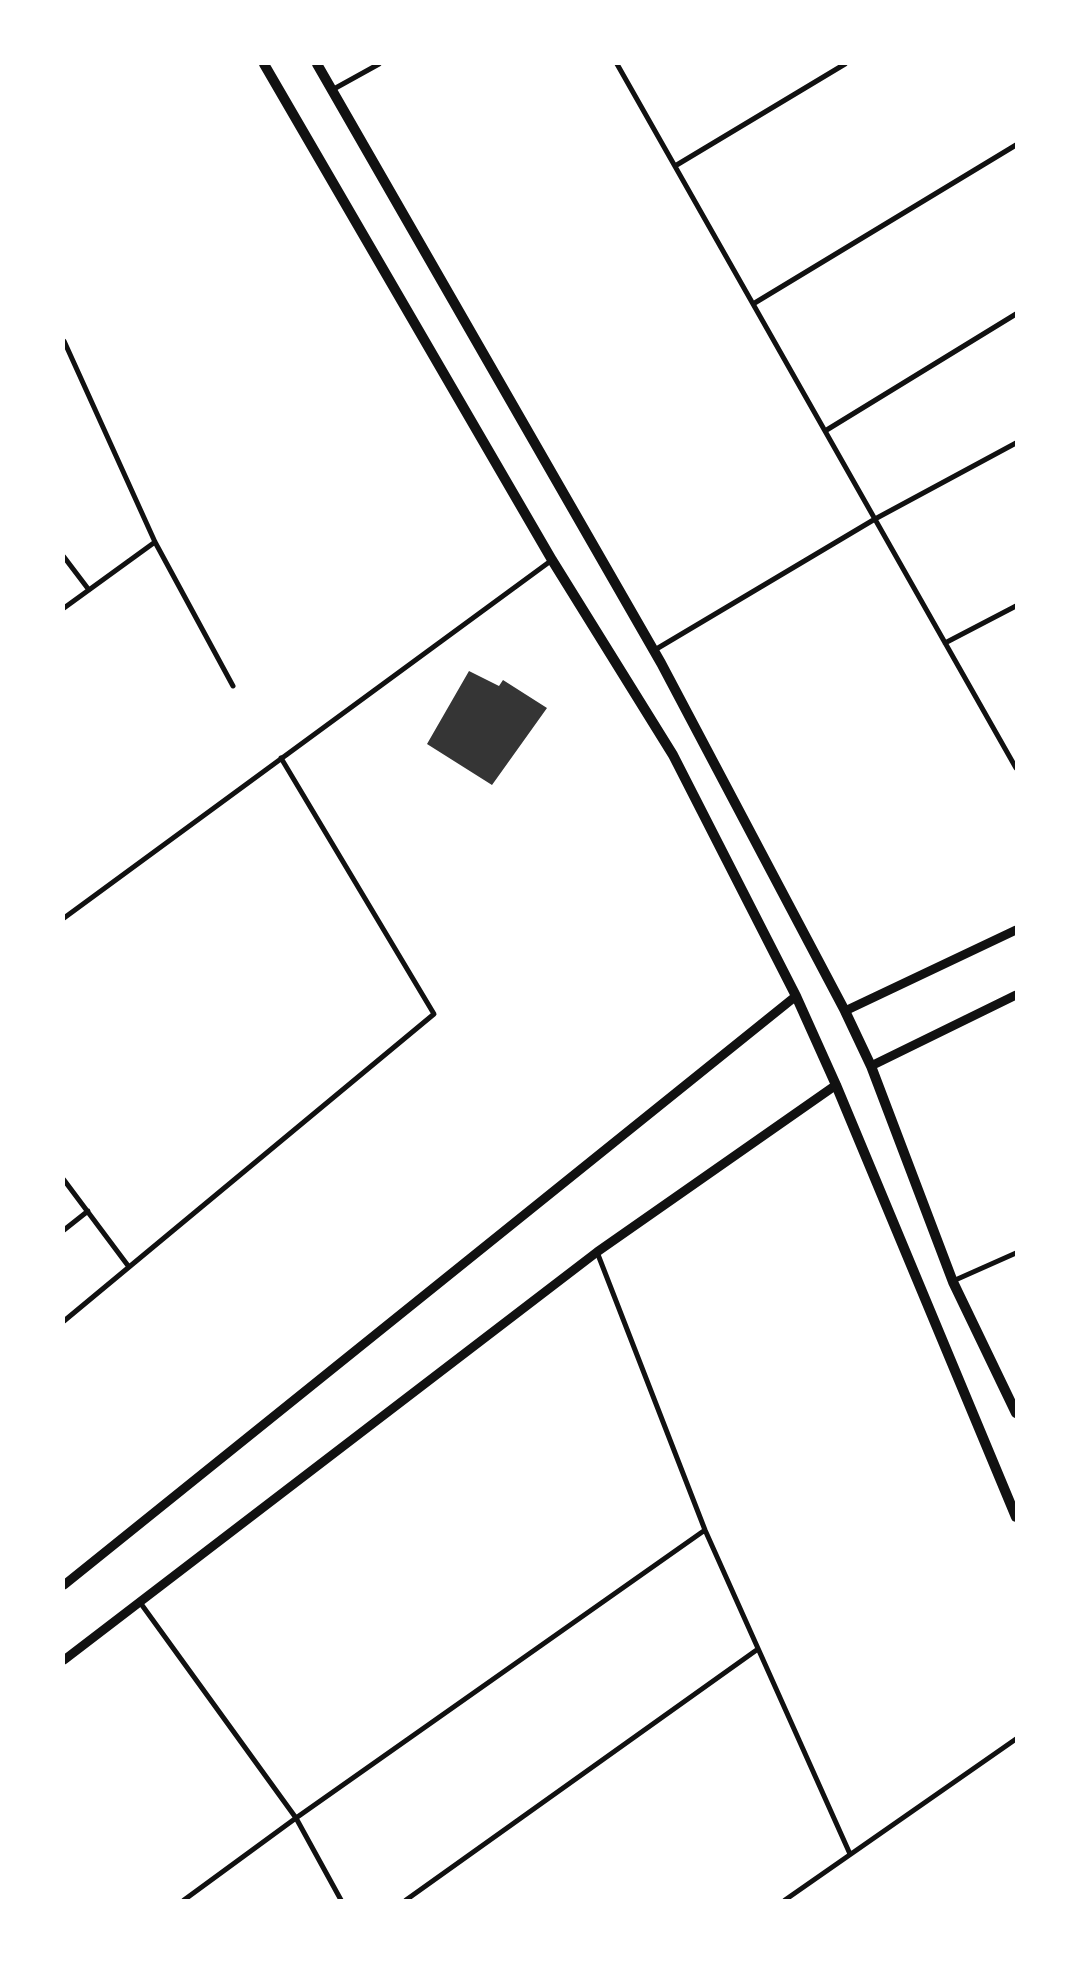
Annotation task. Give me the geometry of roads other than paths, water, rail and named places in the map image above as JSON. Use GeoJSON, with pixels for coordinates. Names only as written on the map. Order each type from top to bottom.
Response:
{"type":"FeatureCollection","features":[{"type":"Feature","properties":{"kind":"main road"},"geometry":{"type":"LineString","coordinates":[[264,64],[552,560],[673,755],[796,996],[836,1085],[1016,1517]]}},
{"type":"Feature","properties":{"kind":"main road"},"geometry":{"type":"LineString","coordinates":[[317,64],[654,651],[845,1011],[871,1066],[953,1282],[1016,1413]]}},
{"type":"Feature","properties":{"kind":"street"},"geometry":{"type":"LineString","coordinates":[[331,90],[379,64]]}},
{"type":"Feature","properties":{"kind":"street"},"geometry":{"type":"LineString","coordinates":[[617,64],[1016,768]]}},
{"type":"Feature","properties":{"kind":"street"},"geometry":{"type":"LineString","coordinates":[[675,166],[844,64]]}},
{"type":"Feature","properties":{"kind":"street"},"geometry":{"type":"LineString","coordinates":[[753,304],[1016,145]]}},
{"type":"Feature","properties":{"kind":"street"},"geometry":{"type":"LineString","coordinates":[[825,431],[1016,314]]}},
{"type":"Feature","properties":{"kind":"street"},"geometry":{"type":"LineString","coordinates":[[64,341],[155,542],[233,686]]}},
{"type":"Feature","properties":{"kind":"street"},"geometry":{"type":"LineString","coordinates":[[654,651],[875,518],[1016,444]]}},
{"type":"Feature","properties":{"kind":"street"},"geometry":{"type":"LineString","coordinates":[[64,608],[155,542]]}},
{"type":"Feature","properties":{"kind":"street"},"geometry":{"type":"LineString","coordinates":[[64,556],[89,590]]}},
{"type":"Feature","properties":{"kind":"street"},"geometry":{"type":"LineString","coordinates":[[64,918],[552,560]]}},
{"type":"Feature","properties":{"kind":"street"},"geometry":{"type":"LineString","coordinates":[[945,643],[1016,606]]}},
{"type":"Feature","properties":{"kind":"street"},"geometry":{"type":"LineString","coordinates":[[64,1321],[434,1014],[281,758]]}},
{"type":"Feature","properties":{"kind":"street"},"geometry":{"type":"LineString","coordinates":[[845,1011],[1016,930]]}},
{"type":"Feature","properties":{"kind":"street"},"geometry":{"type":"LineString","coordinates":[[871,1066],[1016,995]]}},
{"type":"Feature","properties":{"kind":"street"},"geometry":{"type":"LineString","coordinates":[[64,1585],[796,996]]}},
{"type":"Feature","properties":{"kind":"street"},"geometry":{"type":"LineString","coordinates":[[64,1660],[139,1600],[597,1252],[836,1085]]}},
{"type":"Feature","properties":{"kind":"street"},"geometry":{"type":"LineString","coordinates":[[64,1180],[129,1267]]}},
{"type":"Feature","properties":{"kind":"street"},"geometry":{"type":"LineString","coordinates":[[64,1230],[88,1212]]}},
{"type":"Feature","properties":{"kind":"street"},"geometry":{"type":"LineString","coordinates":[[597,1252],[705,1530],[850,1854]]}},
{"type":"Feature","properties":{"kind":"street"},"geometry":{"type":"LineString","coordinates":[[953,1282],[1016,1253]]}},
{"type":"Feature","properties":{"kind":"street"},"geometry":{"type":"LineString","coordinates":[[184,1900],[296,1818],[705,1530]]}},
{"type":"Feature","properties":{"kind":"street"},"geometry":{"type":"LineString","coordinates":[[139,1600],[296,1818],[341,1900]]}},
{"type":"Feature","properties":{"kind":"street"},"geometry":{"type":"LineString","coordinates":[[406,1900],[758,1649]]}},
{"type":"Feature","properties":{"kind":"street"},"geometry":{"type":"LineString","coordinates":[[785,1900],[1016,1739]]}}]}
